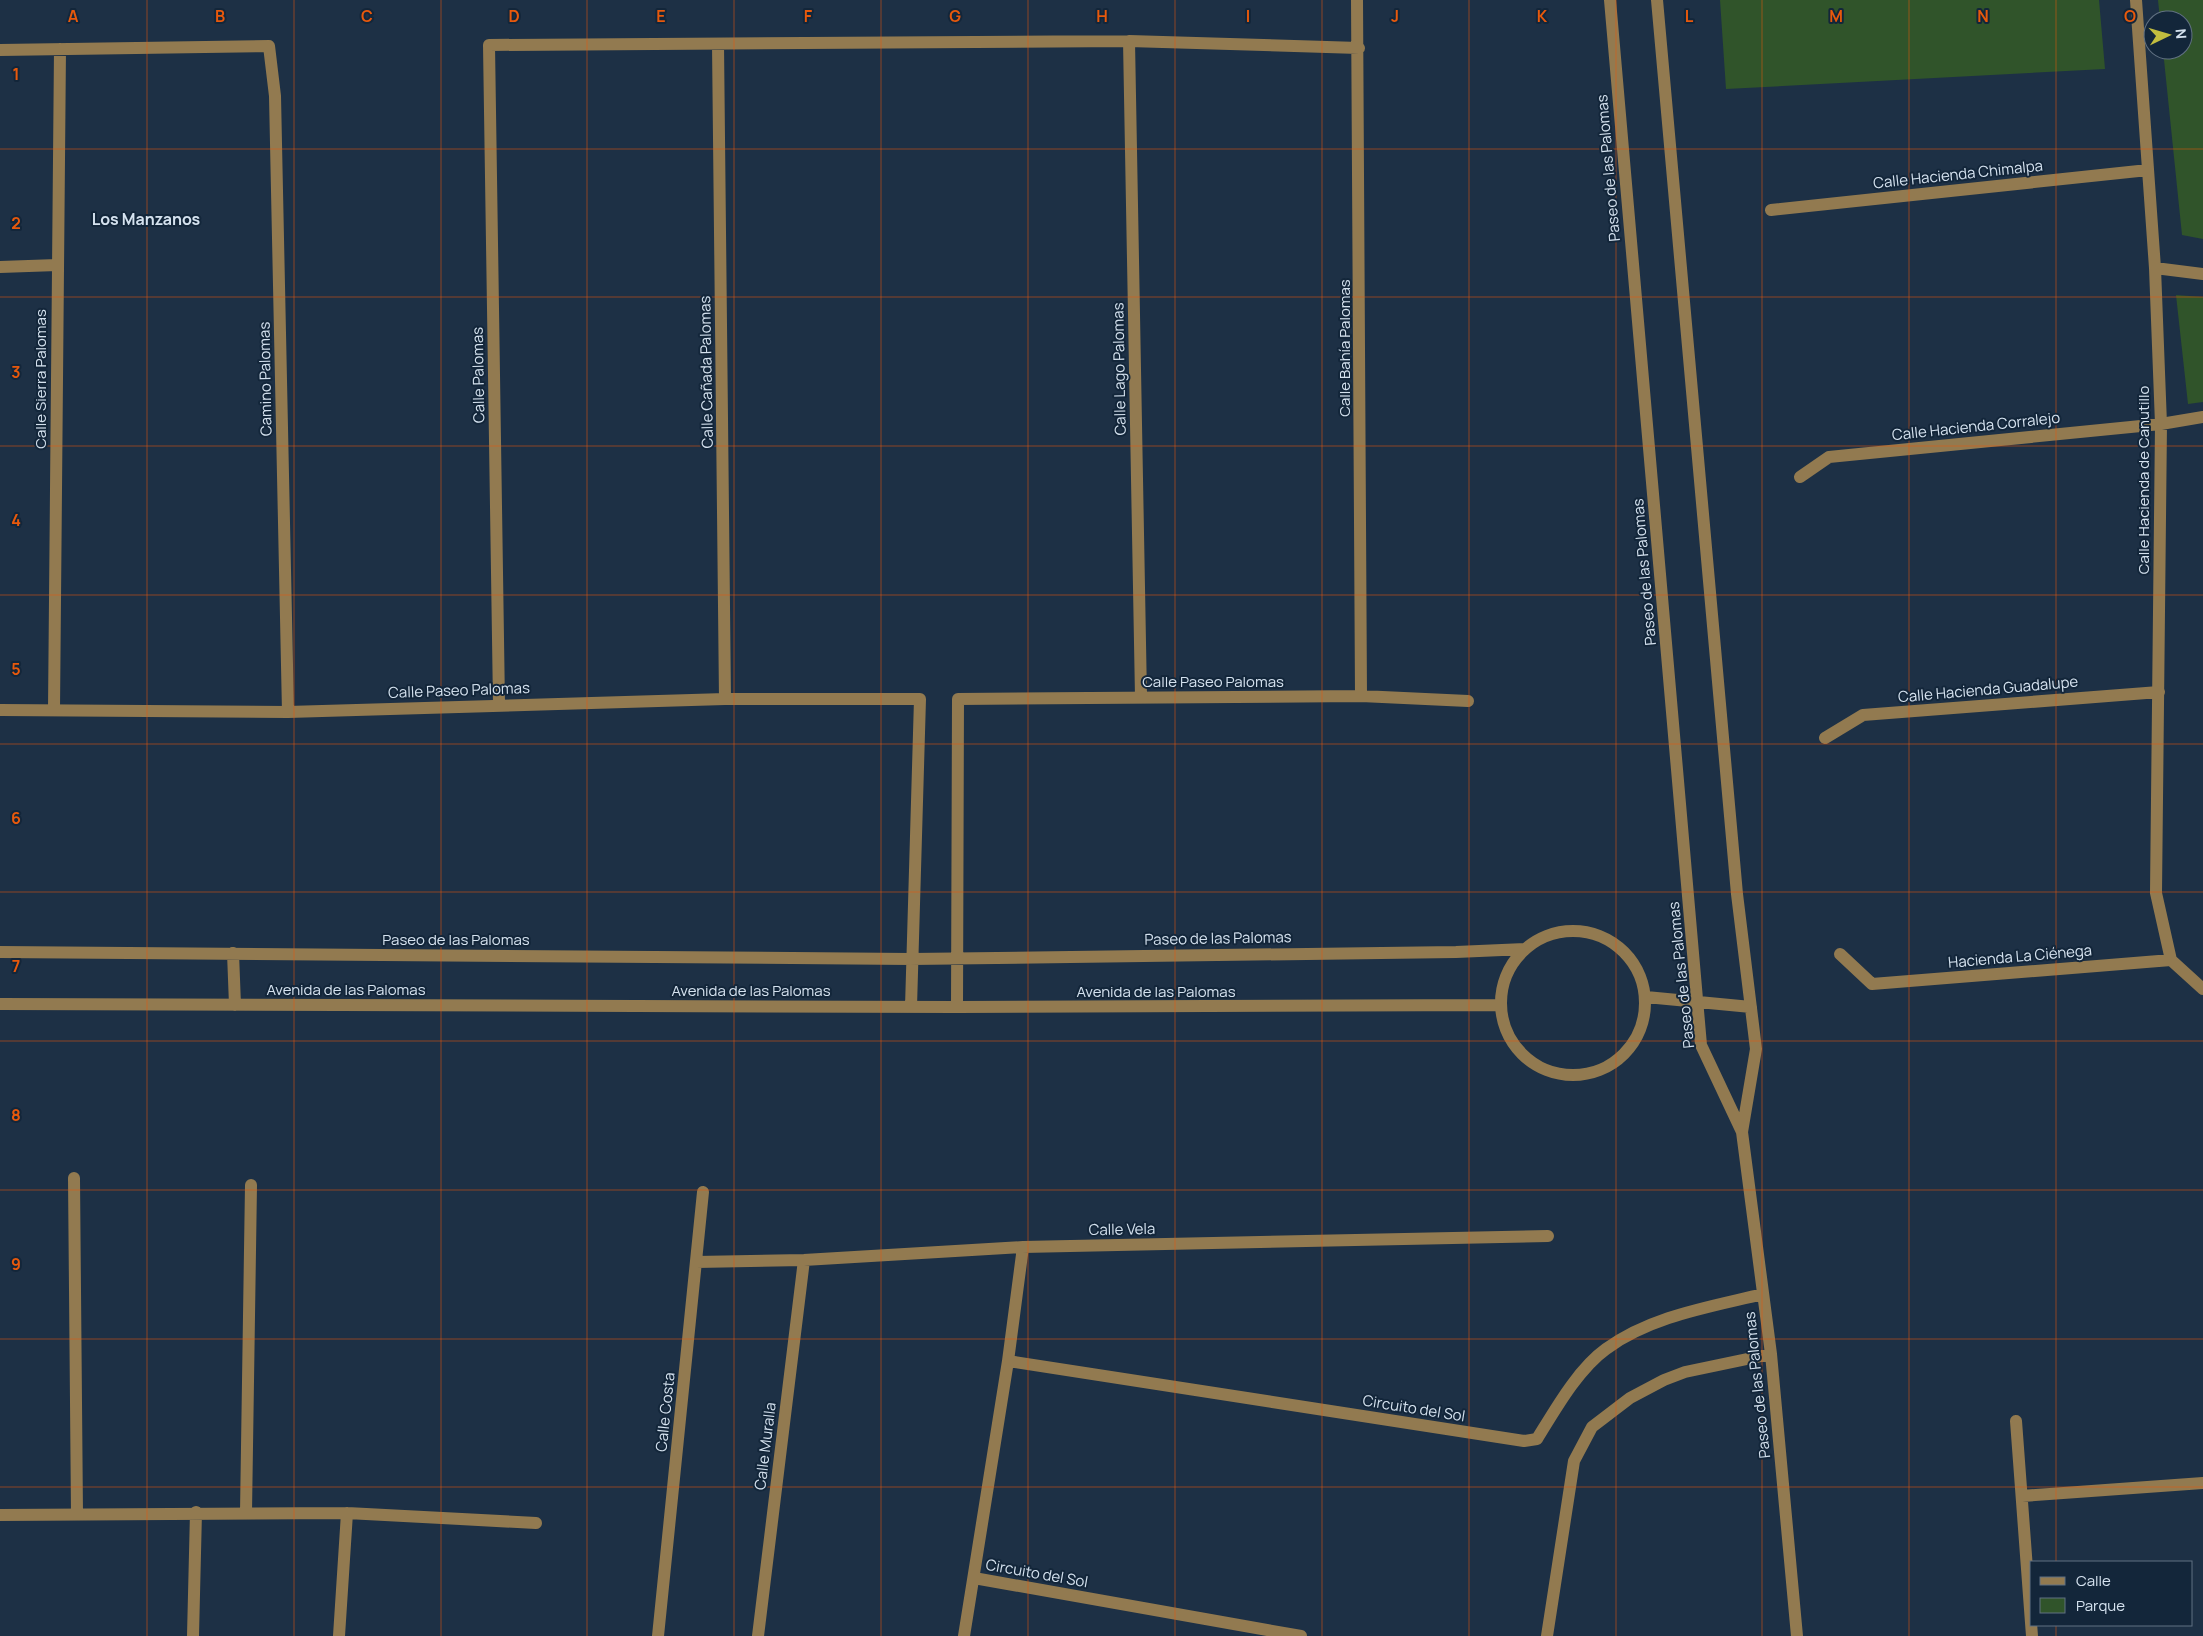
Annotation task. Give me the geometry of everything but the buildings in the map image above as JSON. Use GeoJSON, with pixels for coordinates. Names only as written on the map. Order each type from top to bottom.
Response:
{"type":"FeatureCollection","features":[{"type":"Feature","properties":{"kind":"street","name":"Calle Bahía Palomas"},"geometry":{"type":"LineString","coordinates":[[1358,0],[1361,696]]}},
{"type":"Feature","properties":{"kind":"street","name":"Paseo de las Palomas"},"geometry":{"type":"LineString","coordinates":[[1610,0],[1701,1045],[1742,1132]]}},
{"type":"Feature","properties":{"kind":"street","name":"Paseo de las Palomas"},"geometry":{"type":"LineString","coordinates":[[1657,0],[1736,894],[1756,1049],[1742,1132],[1770,1354],[1798,1636]]}},
{"type":"Feature","properties":{"kind":"street","name":"Calle Hacienda de Canutillo"},"geometry":{"type":"LineString","coordinates":[[2136,0],[2155,268],[2161,424],[2156,893],[2172,960]]}},
{"type":"Feature","properties":{"kind":"street"},"geometry":{"type":"LineString","coordinates":[[718,44],[1129,41],[1359,48]]}},
{"type":"Feature","properties":{"kind":"street","name":"Calle Lago Palomas"},"geometry":{"type":"LineString","coordinates":[[1129,41],[1141,697]]}},
{"type":"Feature","properties":{"kind":"street","name":"Calle Palomas"},"geometry":{"type":"LineString","coordinates":[[499,704],[490,45],[718,44]]}},
{"type":"Feature","properties":{"kind":"street","name":"Calle Cañada Palomas"},"geometry":{"type":"LineString","coordinates":[[718,44],[725,699]]}},
{"type":"Feature","properties":{"kind":"street","name":"Camino Palomas"},"geometry":{"type":"LineString","coordinates":[[60,49],[269,46],[275,96],[288,712]]}},
{"type":"Feature","properties":{"kind":"street"},"geometry":{"type":"LineString","coordinates":[[0,50],[60,49]]}},
{"type":"Feature","properties":{"kind":"street","name":"Calle Sierra Palomas"},"geometry":{"type":"LineString","coordinates":[[54,710],[60,49]]}},
{"type":"Feature","properties":{"kind":"street","name":"Calle Hacienda Chimalpa"},"geometry":{"type":"LineString","coordinates":[[1771,210],[2148,170]]}},
{"type":"Feature","properties":{"kind":"street"},"geometry":{"type":"LineString","coordinates":[[0,267],[57,265]]}},
{"type":"Feature","properties":{"kind":"street"},"geometry":{"type":"LineString","coordinates":[[2155,268],[2203,274]]}},
{"type":"Feature","properties":{"kind":"street","name":"Calle Hacienda Corralejo"},"geometry":{"type":"LineString","coordinates":[[1800,477],[1829,456],[2161,424],[2203,417]]}},
{"type":"Feature","properties":{"kind":"street","name":"Calle Hacienda Guadalupe"},"geometry":{"type":"LineString","coordinates":[[1825,738],[1863,715],[2159,692]]}},
{"type":"Feature","properties":{"kind":"street","name":"Calle Paseo Palomas"},"geometry":{"type":"LineString","coordinates":[[957,958],[958,699],[1361,696],[1468,701]]}},
{"type":"Feature","properties":{"kind":"street","name":"Calle Paseo Palomas"},"geometry":{"type":"LineString","coordinates":[[0,710],[288,712],[499,704],[725,699],[920,699],[911,959]]}},
{"type":"Feature","properties":{"kind":"street"},"geometry":{"type":"LineString","coordinates":[[1581,930],[1600,935],[1618,945],[1631,960],[1641,977],[1646,997],[1640,1030],[1627,1052],[1612,1064],[1594,1072],[1574,1076],[1554,1073],[1536,1065],[1521,1052],[1510,1036],[1503,1018],[1501,1005],[1504,984],[1509,971],[1525,949],[1541,938],[1560,932],[1581,930]]}},
{"type":"Feature","properties":{"kind":"street","name":"Paseo de las Palomas"},"geometry":{"type":"LineString","coordinates":[[0,952],[911,959],[1456,952],[1525,949]]}},
{"type":"Feature","properties":{"kind":"street"},"geometry":{"type":"LineString","coordinates":[[233,954],[235,1005]]}},
{"type":"Feature","properties":{"kind":"street","name":"Hacienda La Ciénega"},"geometry":{"type":"LineString","coordinates":[[1840,954],[1872,984],[2172,960]]}},
{"type":"Feature","properties":{"kind":"street"},"geometry":{"type":"LineString","coordinates":[[957,958],[957,1007]]}},
{"type":"Feature","properties":{"kind":"street"},"geometry":{"type":"LineString","coordinates":[[911,959],[911,1007]]}},
{"type":"Feature","properties":{"kind":"street"},"geometry":{"type":"LineString","coordinates":[[2172,960],[2203,989]]}},
{"type":"Feature","properties":{"kind":"street"},"geometry":{"type":"LineString","coordinates":[[1646,997],[1751,1007]]}},
{"type":"Feature","properties":{"kind":"street","name":"Avenida de las Palomas"},"geometry":{"type":"LineString","coordinates":[[0,1004],[911,1007],[1501,1005]]}},
{"type":"Feature","properties":{"kind":"street"},"geometry":{"type":"LineString","coordinates":[[74,1178],[77,1514]]}},
{"type":"Feature","properties":{"kind":"street"},"geometry":{"type":"LineString","coordinates":[[246,1512],[250,1185]]}},
{"type":"Feature","properties":{"kind":"street","name":"Calle Costa"},"geometry":{"type":"LineString","coordinates":[[658,1636],[703,1192]]}},
{"type":"Feature","properties":{"kind":"street","name":"Calle Vela"},"geometry":{"type":"LineString","coordinates":[[696,1262],[804,1260],[1023,1247],[1548,1236]]}},
{"type":"Feature","properties":{"kind":"street","name":"Circuito del Sol"},"geometry":{"type":"LineString","coordinates":[[964,1636],[1008,1361],[1023,1247]]}},
{"type":"Feature","properties":{"kind":"street","name":"Calle Muralla"},"geometry":{"type":"LineString","coordinates":[[758,1636],[804,1260]]}},
{"type":"Feature","properties":{"kind":"street","name":"Circuito del Sol"},"geometry":{"type":"LineString","coordinates":[[1008,1361],[1524,1441],[1536,1439],[1571,1386],[1605,1350],[1637,1330],[1677,1316],[1763,1294]]}},
{"type":"Feature","properties":{"kind":"street"},"geometry":{"type":"LineString","coordinates":[[1547,1636],[1574,1461],[1592,1427],[1630,1398],[1664,1380],[1685,1372],[1770,1354]]}},
{"type":"Feature","properties":{"kind":"street"},"geometry":{"type":"LineString","coordinates":[[2016,1421],[2030,1608]]}},
{"type":"Feature","properties":{"kind":"street"},"geometry":{"type":"LineString","coordinates":[[2022,1496],[2203,1483]]}},
{"type":"Feature","properties":{"kind":"street"},"geometry":{"type":"LineString","coordinates":[[193,1636],[196,1512]]}},
{"type":"Feature","properties":{"kind":"street"},"geometry":{"type":"LineString","coordinates":[[0,1515],[196,1512],[347,1513],[536,1523]]}},
{"type":"Feature","properties":{"kind":"street"},"geometry":{"type":"LineString","coordinates":[[339,1636],[347,1513]]}},
{"type":"Feature","properties":{"kind":"street","name":"Circuito del Sol"},"geometry":{"type":"LineString","coordinates":[[974,1578],[1301,1636]]}},
{"type":"Feature","properties":{"kind":"green space"},"geometry":{"type":"Polygon","coordinates":[[[1720,0],[2099,0],[2105,69],[1726,89],[1720,0]]]}},
{"type":"Feature","properties":{"kind":"green space"},"geometry":{"type":"Polygon","coordinates":[[[2158,0],[2203,0],[2203,239],[2182,235],[2164,60],[2193,60],[2193,10],[2159,10],[2158,0]]]}},
{"type":"Feature","properties":{"kind":"green space"},"geometry":{"type":"Polygon","coordinates":[[[2176,295],[2203,297],[2203,402],[2188,404],[2176,295]]]}},
{"type":"Feature","properties":{"kind":"district","name":"Los Manzanos"},"geometry":{"type":"Point","coordinates":[146,219]}}]}
